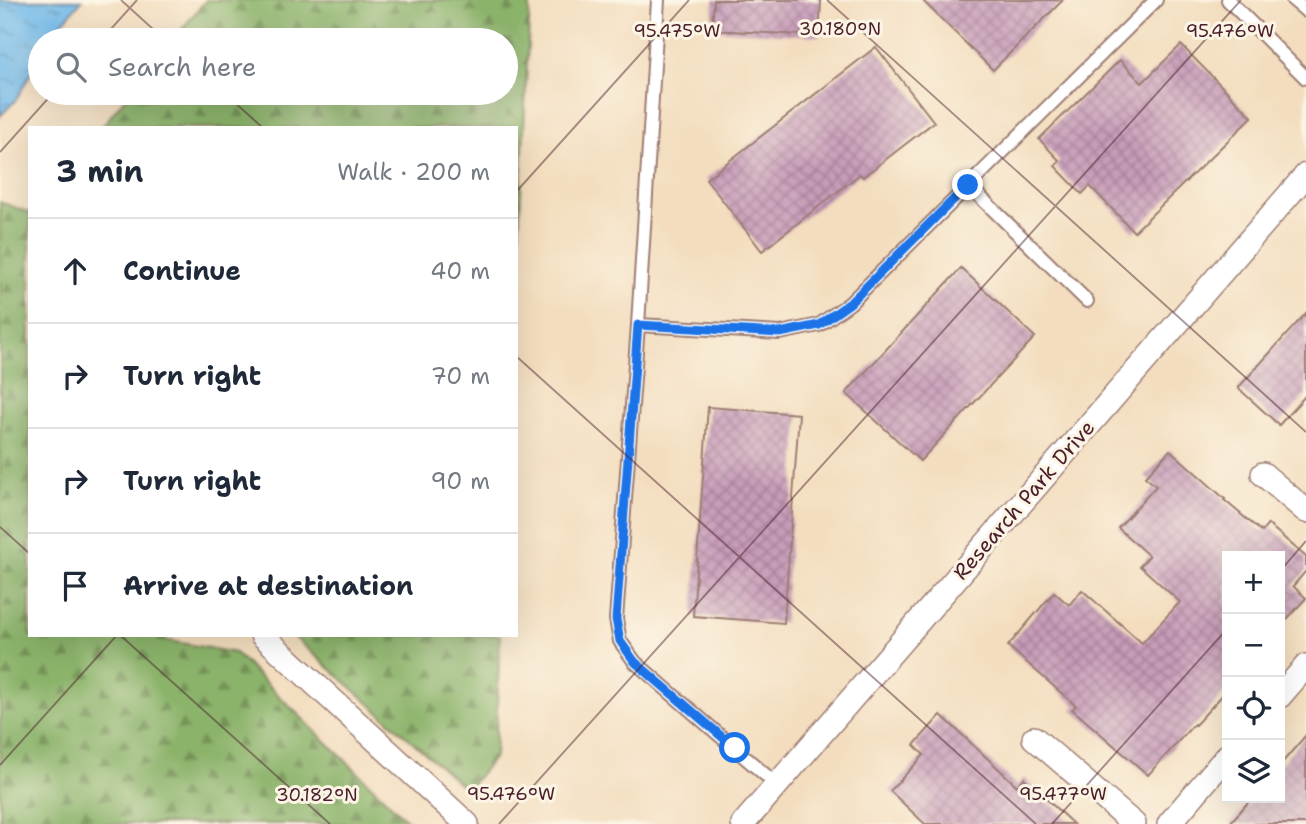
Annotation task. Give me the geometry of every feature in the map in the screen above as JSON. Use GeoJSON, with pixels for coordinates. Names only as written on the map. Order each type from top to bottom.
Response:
{"type":"FeatureCollection","features":[{"type":"Feature","properties":{"kind":"street","name":"Research Park Drive"},"geometry":{"type":"LineString","coordinates":[[743,824],[1306,176]]}},
{"type":"Feature","properties":{"kind":"street"},"geometry":{"type":"LineString","coordinates":[[1263,474],[1306,511]]}},
{"type":"Feature","properties":{"kind":"street"},"geometry":{"type":"LineString","coordinates":[[264,637],[467,824]]}},
{"type":"Feature","properties":{"kind":"street"},"geometry":{"type":"LineString","coordinates":[[1285,690],[1306,666]]}},
{"type":"Feature","properties":{"kind":"street"},"geometry":{"type":"LineString","coordinates":[[1034,738],[1134,824]]}},
{"type":"Feature","properties":{"kind":"street"},"geometry":{"type":"LineString","coordinates":[[1169,824],[1222,762]]}},
{"type":"Feature","properties":{"kind":"lane"},"geometry":{"type":"LineString","coordinates":[[658,0],[616,619],[620,641],[635,662],[777,785]]}},
{"type":"Feature","properties":{"kind":"lane"},"geometry":{"type":"LineString","coordinates":[[638,325],[780,333],[819,325],[850,303],[1156,0]]}},
{"type":"Feature","properties":{"kind":"lane"},"geometry":{"type":"LineString","coordinates":[[1293,0],[1306,10]]}},
{"type":"Feature","properties":{"kind":"lane"},"geometry":{"type":"LineString","coordinates":[[1237,3],[1306,78]]}},
{"type":"Feature","properties":{"kind":"lane"},"geometry":{"type":"LineString","coordinates":[[968,185],[1087,301]]}},
{"type":"Feature","properties":{"kind":"green space"},"geometry":{"type":"Polygon","coordinates":[[[206,0],[530,0],[518,255],[518,126],[103,126],[119,105],[518,105],[518,28],[183,28],[206,0]]]}},
{"type":"Feature","properties":{"kind":"green space"},"geometry":{"type":"Polygon","coordinates":[[[0,202],[28,212],[28,637],[164,637],[165,640],[235,653],[411,824],[0,824],[0,202]]]}},
{"type":"Feature","properties":{"kind":"green space"},"geometry":{"type":"Polygon","coordinates":[[[294,637],[500,637],[495,756],[467,790],[294,637]]]}},
{"type":"Feature","properties":{"kind":"water"},"geometry":{"type":"Polygon","coordinates":[[[0,0],[82,0],[58,28],[28,28],[28,78],[16,100],[0,116],[0,0]]]}},
{"type":"Feature","properties":{"kind":"building"},"geometry":{"type":"Polygon","coordinates":[[[714,0],[821,0],[819,36],[712,30],[714,0]]]}},
{"type":"Feature","properties":{"kind":"building"},"geometry":{"type":"Polygon","coordinates":[[[922,0],[1063,0],[993,70],[922,0]]]}},
{"type":"Feature","properties":{"kind":"building"},"geometry":{"type":"Polygon","coordinates":[[[1181,45],[1252,117],[1134,232],[1090,186],[1082,194],[1055,166],[1060,161],[1039,139],[1120,60],[1142,83],[1181,45]]]}},
{"type":"Feature","properties":{"kind":"building"},"geometry":{"type":"Polygon","coordinates":[[[876,47],[934,122],[863,177],[860,174],[762,251],[706,179],[876,47]]]}},
{"type":"Feature","properties":{"kind":"building"},"geometry":{"type":"Polygon","coordinates":[[[961,268],[1035,337],[920,461],[846,393],[961,268]]]}},
{"type":"Feature","properties":{"kind":"building"},"geometry":{"type":"Polygon","coordinates":[[[1306,313],[1306,395],[1279,425],[1238,388],[1306,313]]]}},
{"type":"Feature","properties":{"kind":"building"},"geometry":{"type":"Polygon","coordinates":[[[708,407],[799,414],[784,623],[693,616],[708,407]]]}},
{"type":"Feature","properties":{"kind":"building"},"geometry":{"type":"Polygon","coordinates":[[[1170,450],[1262,532],[1268,524],[1306,557],[1306,571],[1293,586],[1306,598],[1285,621],[1285,551],[1222,551],[1222,695],[1148,775],[1072,709],[1076,706],[1008,646],[1054,592],[1069,605],[1082,590],[1142,643],[1180,602],[1140,566],[1149,556],[1118,528],[1156,486],[1145,477],[1170,450]]]}},
{"type":"Feature","properties":{"kind":"building"},"geometry":{"type":"Polygon","coordinates":[[[941,715],[1017,786],[1024,778],[1073,824],[925,824],[890,791],[924,755],[914,745],[941,715]]]}},
{"type":"Feature","properties":{"kind":"building"},"geometry":{"type":"Polygon","coordinates":[[[1306,735],[1306,824],[1229,824],[1248,803],[1285,803],[1285,759],[1306,735]]]}},
{"type":"Feature","properties":{"kind":"route"},"geometry":{"type":"LineString","coordinates":[[735,748],[635,662],[620,641],[616,619],[638,325],[780,333],[819,325],[850,303],[968,185]]}}]}
